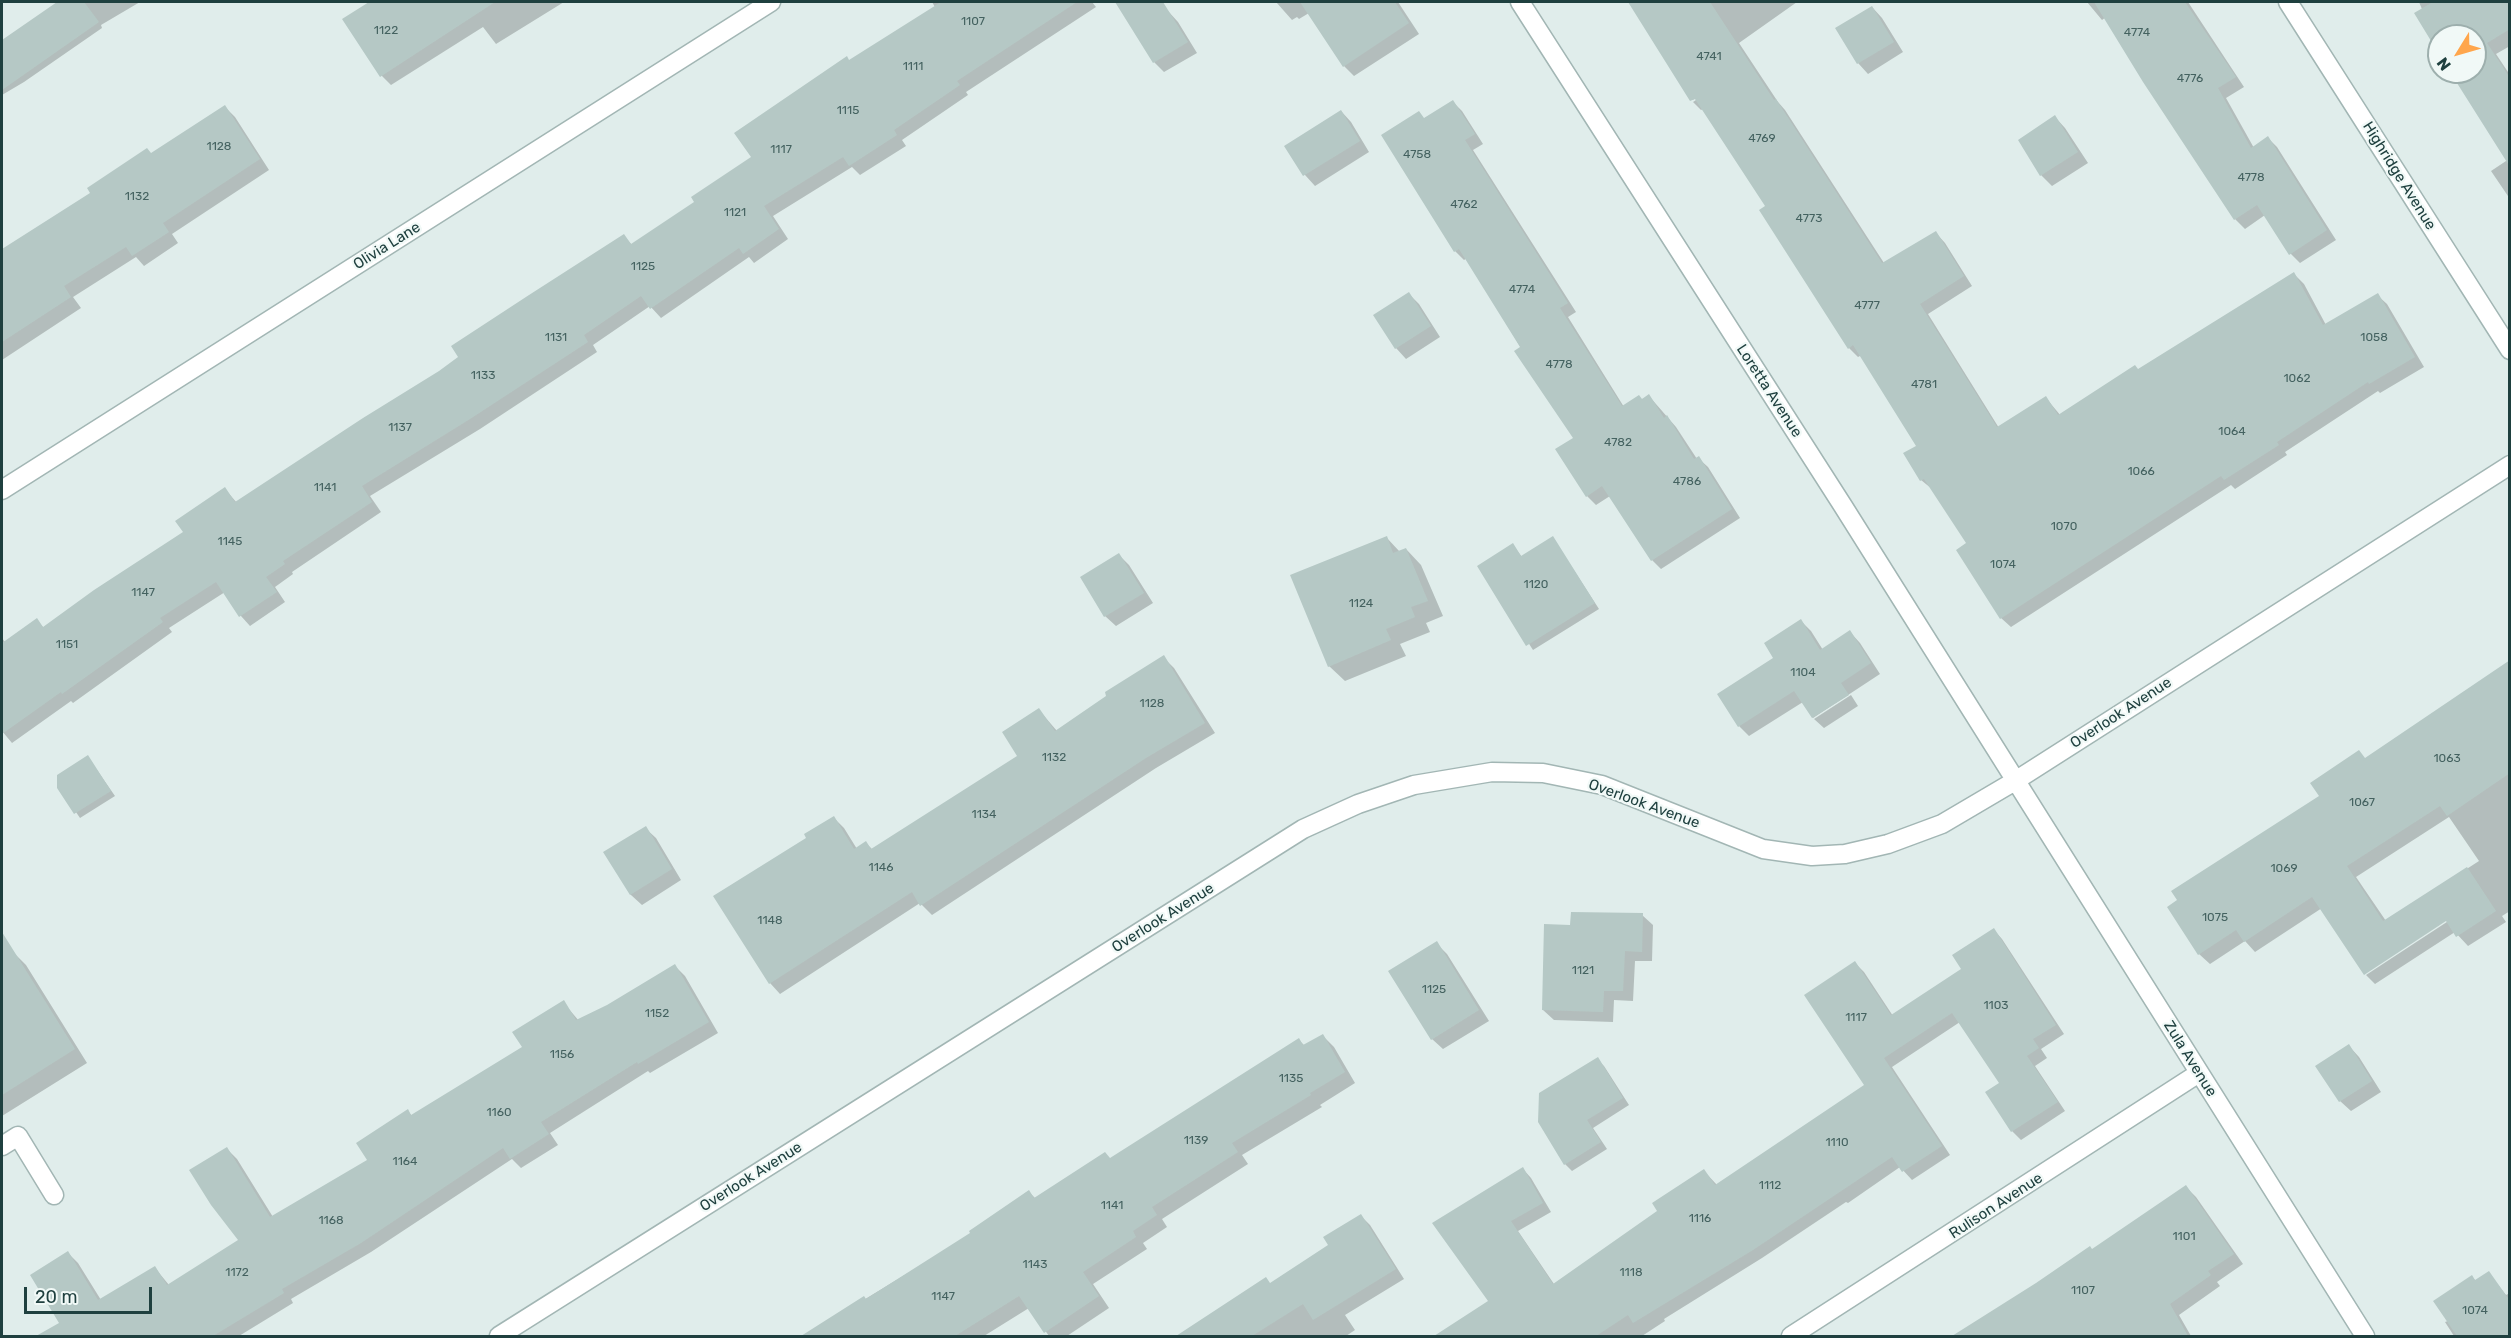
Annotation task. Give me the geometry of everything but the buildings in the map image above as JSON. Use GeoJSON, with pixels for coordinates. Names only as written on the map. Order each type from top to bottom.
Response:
{"type":"FeatureCollection","features":[{"type":"Feature","properties":{"kind":"street","name":"Olivia Lane"},"geometry":{"type":"LineString","coordinates":[[2,490],[771,2]]}},
{"type":"Feature","properties":{"kind":"street","name":"Loretta Avenue"},"geometry":{"type":"LineString","coordinates":[[1520,2],[2015,781]]}},
{"type":"Feature","properties":{"kind":"street","name":"Highridge Avenue"},"geometry":{"type":"LineString","coordinates":[[2288,2],[2510,350]]}},
{"type":"Feature","properties":{"kind":"street","name":"Overlook Avenue"},"geometry":{"type":"LineString","coordinates":[[499,1336],[1293,836],[1358,804],[1414,786],[1492,772],[1543,773],[1602,786],[1763,849],[1812,856],[1845,854],[1899,840],[1942,824],[2015,781],[2510,465]]}},
{"type":"Feature","properties":{"kind":"street","name":"Zula Avenue"},"geometry":{"type":"LineString","coordinates":[[2015,781],[2365,1336]]}},
{"type":"Feature","properties":{"kind":"street","name":"Rulison Avenue"},"geometry":{"type":"LineString","coordinates":[[1791,1336],[2199,1073]]}},
{"type":"Feature","properties":{"kind":"street"},"geometry":{"type":"LineString","coordinates":[[2,1146],[18,1136],[54,1195]]}}]}
